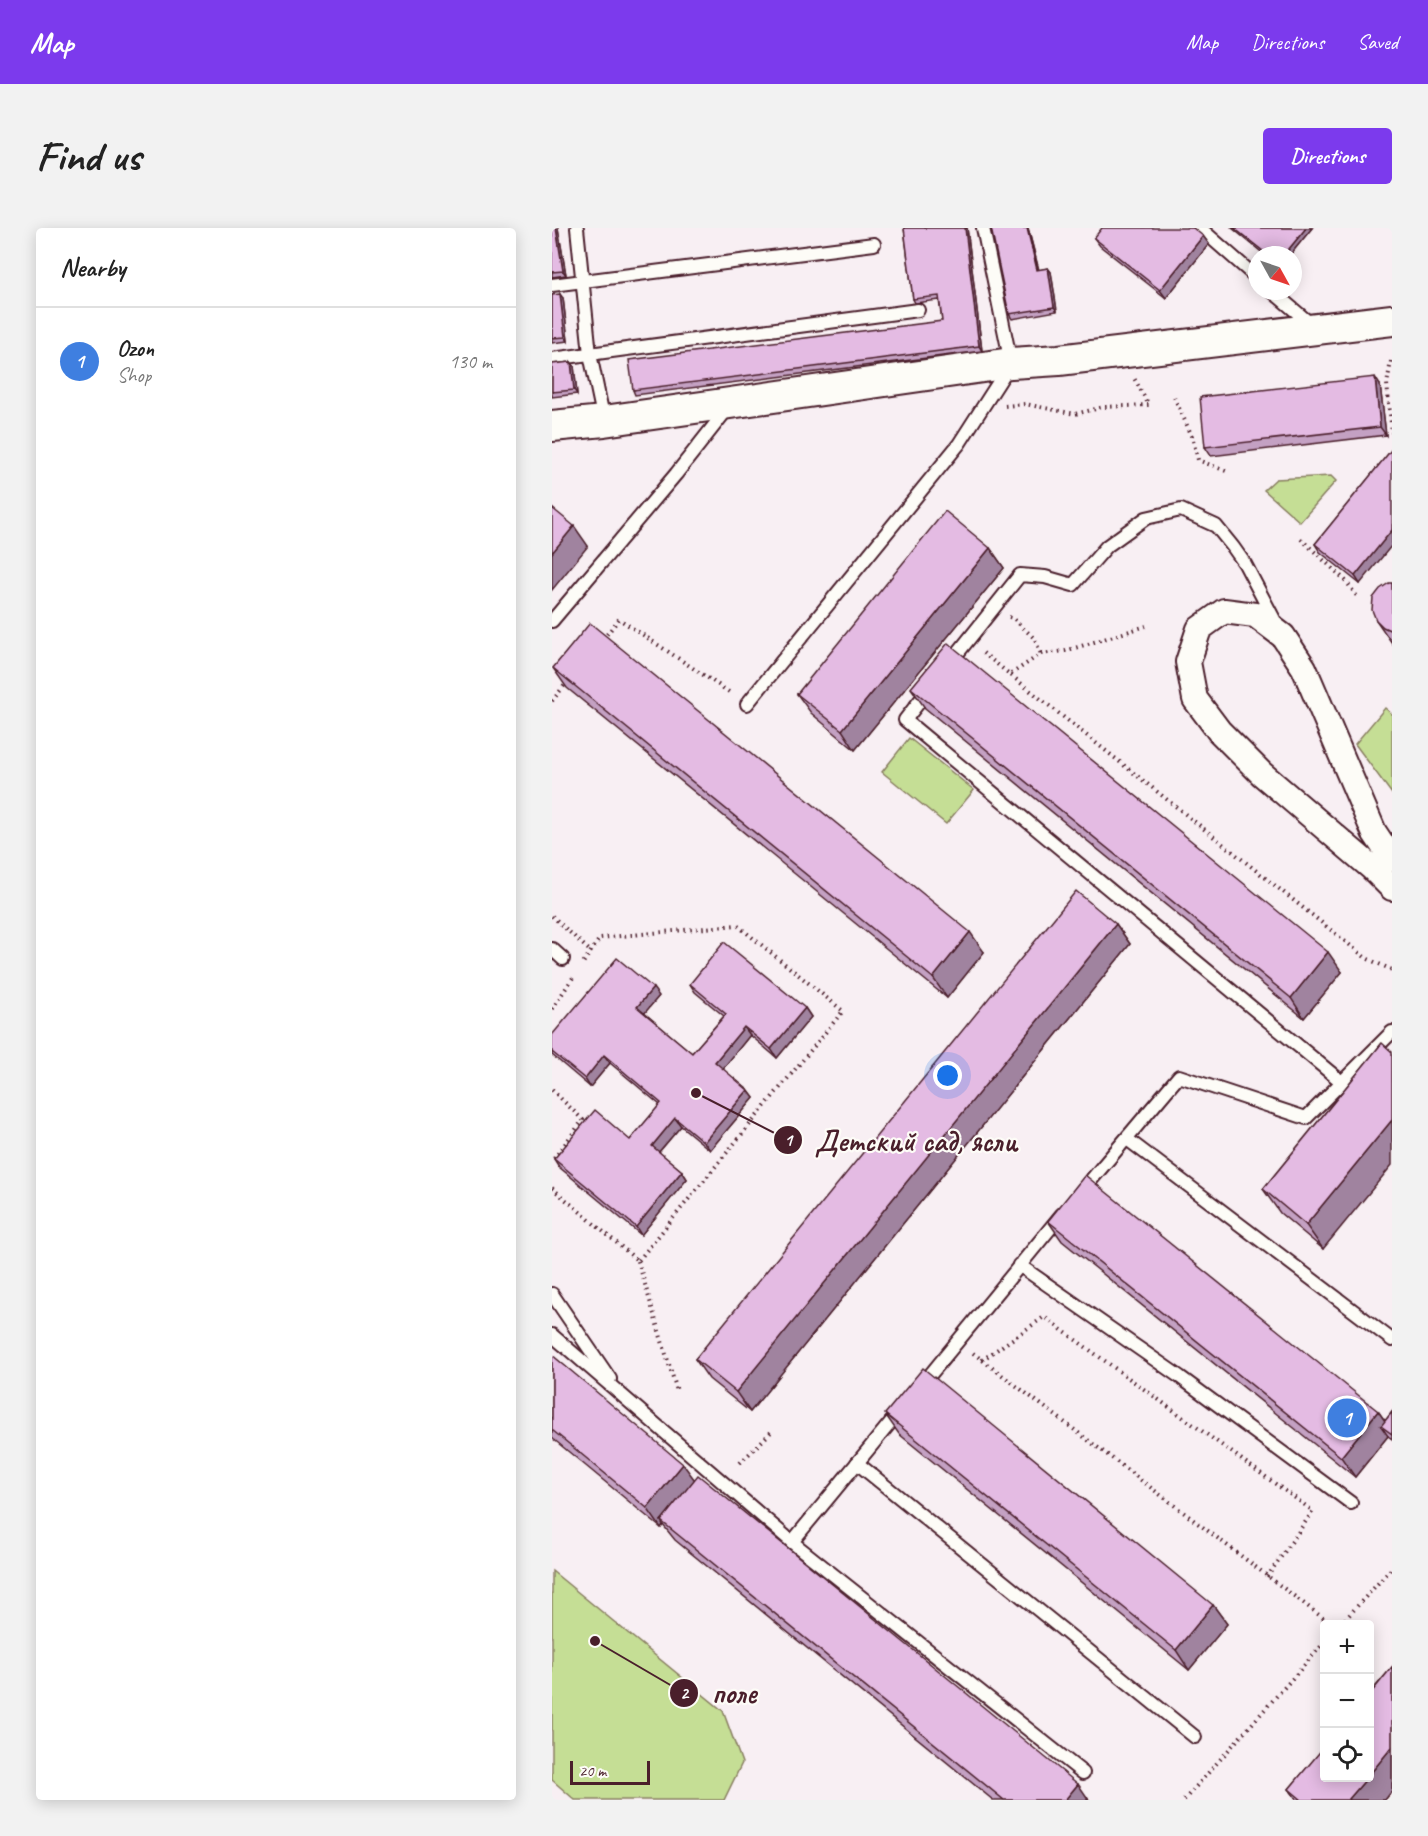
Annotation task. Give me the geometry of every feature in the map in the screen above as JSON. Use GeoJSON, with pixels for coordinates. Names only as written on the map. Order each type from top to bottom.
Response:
{"type":"FeatureCollection","features":[{"type":"Feature","properties":{"kind":"street"},"geometry":{"type":"LineString","coordinates":[[552,426],[604,421],[1011,363],[1059,360],[1392,320]]}},
{"type":"Feature","properties":{"kind":"street"},"geometry":{"type":"LineString","coordinates":[[1385,856],[1262,774],[1219,731],[1195,699],[1188,662],[1199,629],[1224,611],[1255,615],[1283,636],[1304,668],[1385,856],[1392,888]]}},
{"type":"Feature","properties":{"kind":"lane"},"geometry":{"type":"LineString","coordinates":[[577,228],[590,354],[604,421]]}},
{"type":"Feature","properties":{"kind":"lane"},"geometry":{"type":"LineString","coordinates":[[747,704],[960,444],[1011,363],[983,228]]}},
{"type":"Feature","properties":{"kind":"lane"},"geometry":{"type":"LineString","coordinates":[[1200,228],[1248,270]]}},
{"type":"Feature","properties":{"kind":"lane"},"geometry":{"type":"LineString","coordinates":[[552,285],[874,244]]}},
{"type":"Feature","properties":{"kind":"lane"},"geometry":{"type":"LineString","coordinates":[[1282,300],[1316,329]]}},
{"type":"Feature","properties":{"kind":"lane"},"geometry":{"type":"LineString","coordinates":[[552,359],[918,310]]}},
{"type":"Feature","properties":{"kind":"lane"},"geometry":{"type":"LineString","coordinates":[[552,621],[676,474],[732,402]]}},
{"type":"Feature","properties":{"kind":"lane"},"geometry":{"type":"LineString","coordinates":[[1283,636],[1245,564],[1233,547],[1216,526],[1181,510],[1146,518],[1107,546],[1073,585],[1045,577],[1020,575],[904,720],[1342,1083]]}},
{"type":"Feature","properties":{"kind":"lane"},"geometry":{"type":"LineString","coordinates":[[552,949],[563,959]]}},
{"type":"Feature","properties":{"kind":"lane"},"geometry":{"type":"LineString","coordinates":[[792,1542],[1019,1264],[1179,1076],[1306,1118],[1392,1032]]}},
{"type":"Feature","properties":{"kind":"lane"},"geometry":{"type":"LineString","coordinates":[[1127,1138],[1392,1340]]}},
{"type":"Feature","properties":{"kind":"lane"},"geometry":{"type":"LineString","coordinates":[[1019,1264],[1180,1377],[1351,1503]]}},
{"type":"Feature","properties":{"kind":"lane"},"geometry":{"type":"LineString","coordinates":[[552,1294],[619,1393]]}},
{"type":"Feature","properties":{"kind":"lane"},"geometry":{"type":"LineString","coordinates":[[552,1335],[792,1542],[1083,1773]]}},
{"type":"Feature","properties":{"kind":"lane"},"geometry":{"type":"LineString","coordinates":[[857,1463],[1195,1737]]}},
{"type":"Feature","properties":{"kind":"path"},"geometry":{"type":"LineString","coordinates":[[1391,360],[1387,384],[1392,434]]}},
{"type":"Feature","properties":{"kind":"path"},"geometry":{"type":"LineString","coordinates":[[1174,397],[1192,436],[1198,460],[1226,471]]}},
{"type":"Feature","properties":{"kind":"path"},"geometry":{"type":"LineString","coordinates":[[982,410],[1025,404],[1075,414],[1104,407],[1149,405]]}},
{"type":"Feature","properties":{"kind":"path"},"geometry":{"type":"LineString","coordinates":[[1301,539],[1345,580],[1359,599]]}},
{"type":"Feature","properties":{"kind":"path"},"geometry":{"type":"LineString","coordinates":[[990,613],[1013,618],[1035,639],[1041,654]]}},
{"type":"Feature","properties":{"kind":"path"},"geometry":{"type":"LineString","coordinates":[[597,646],[619,619],[736,696]]}},
{"type":"Feature","properties":{"kind":"path"},"geometry":{"type":"LineString","coordinates":[[1011,674],[1041,654],[1065,651],[1146,626]]}},
{"type":"Feature","properties":{"kind":"path"},"geometry":{"type":"LineString","coordinates":[[968,641],[1366,958],[1392,970]]}},
{"type":"Feature","properties":{"kind":"path"},"geometry":{"type":"LineString","coordinates":[[552,701],[574,674]]}},
{"type":"Feature","properties":{"kind":"path"},"geometry":{"type":"LineString","coordinates":[[552,916],[591,952]]}},
{"type":"Feature","properties":{"kind":"path"},"geometry":{"type":"LineString","coordinates":[[552,1009],[600,938],[737,925],[843,1011],[638,1261]]}},
{"type":"Feature","properties":{"kind":"path"},"geometry":{"type":"LineString","coordinates":[[552,1090],[583,1120],[552,1161]]}},
{"type":"Feature","properties":{"kind":"path"},"geometry":{"type":"LineString","coordinates":[[552,1188],[638,1261],[677,1391]]}},
{"type":"Feature","properties":{"kind":"path"},"geometry":{"type":"LineString","coordinates":[[982,1360],[1044,1317],[1313,1511],[1268,1576]]}},
{"type":"Feature","properties":{"kind":"path"},"geometry":{"type":"LineString","coordinates":[[957,1341],[1326,1620]]}},
{"type":"Feature","properties":{"kind":"path"},"geometry":{"type":"LineString","coordinates":[[740,1463],[771,1431]]}},
{"type":"Feature","properties":{"kind":"path"},"geometry":{"type":"LineString","coordinates":[[1345,1620],[1392,1568]]}},
{"type":"Feature","properties":{"kind":"path"},"geometry":{"type":"LineString","coordinates":[[1184,1800],[1320,1647]]}},
{"type":"Feature","properties":{"kind":"green space"},"geometry":{"type":"Polygon","coordinates":[[[1331,476],[1336,481],[1300,522],[1264,490],[1276,479],[1331,476]]]}},
{"type":"Feature","properties":{"kind":"green space"},"geometry":{"type":"Polygon","coordinates":[[[1385,708],[1392,714],[1392,794],[1355,744],[1385,708]]]}},
{"type":"Feature","properties":{"kind":"green space"},"geometry":{"type":"Polygon","coordinates":[[[909,738],[974,790],[946,824],[882,772],[909,738]]]}},
{"type":"Feature","properties":{"kind":"green space"},"geometry":{"type":"Polygon","coordinates":[[[552,1571],[723,1711],[742,1763],[724,1800],[575,1800],[552,1780],[552,1571]]]}},
{"type":"Feature","properties":{"kind":"building"},"geometry":{"type":"Polygon","coordinates":[[[552,228],[556,228],[563,271],[552,272],[552,228]]]}},
{"type":"Feature","properties":{"kind":"building"},"geometry":{"type":"Polygon","coordinates":[[[904,228],[965,228],[979,346],[633,390],[629,360],[942,321],[939,296],[913,299],[904,228]]]}},
{"type":"Feature","properties":{"kind":"building"},"geometry":{"type":"Polygon","coordinates":[[[991,228],[1027,228],[1037,270],[1048,268],[1054,307],[1009,314],[991,228]]]}},
{"type":"Feature","properties":{"kind":"building"},"geometry":{"type":"Polygon","coordinates":[[[1102,228],[1193,228],[1203,236],[1160,290],[1094,238],[1102,228]]]}},
{"type":"Feature","properties":{"kind":"building"},"geometry":{"type":"Polygon","coordinates":[[[1234,228],[1306,228],[1291,246],[1257,246],[1234,228]]]}},
{"type":"Feature","properties":{"kind":"building"},"geometry":{"type":"Polygon","coordinates":[[[560,294],[565,337],[552,338],[552,295],[560,294]]]}},
{"type":"Feature","properties":{"kind":"building"},"geometry":{"type":"Polygon","coordinates":[[[571,362],[574,390],[552,392],[552,364],[571,362]]]}},
{"type":"Feature","properties":{"kind":"building"},"geometry":{"type":"Polygon","coordinates":[[[1375,377],[1380,427],[1205,447],[1200,397],[1375,377]]]}},
{"type":"Feature","properties":{"kind":"building"},"geometry":{"type":"Polygon","coordinates":[[[1392,449],[1392,530],[1355,576],[1315,544],[1392,449]]]}},
{"type":"Feature","properties":{"kind":"building"},"geometry":{"type":"Polygon","coordinates":[[[552,508],[574,526],[552,553],[552,508]]]}},
{"type":"Feature","properties":{"kind":"building"},"geometry":{"type":"Polygon","coordinates":[[[945,511],[990,548],[842,730],[797,694],[945,511]]]}},
{"type":"Feature","properties":{"kind":"building"},"geometry":{"type":"Polygon","coordinates":[[[1389,583],[1392,583],[1392,631],[1383,627],[1376,620],[1372,610],[1373,598],[1389,583]]]}},
{"type":"Feature","properties":{"kind":"building"},"geometry":{"type":"Polygon","coordinates":[[[590,623],[970,932],[933,978],[553,668],[590,623]]]}},
{"type":"Feature","properties":{"kind":"building"},"geometry":{"type":"Polygon","coordinates":[[[948,643],[1328,952],[1291,998],[911,688],[948,643]]]}},
{"type":"Feature","properties":{"kind":"building"},"geometry":{"type":"Polygon","coordinates":[[[1076,891],[1116,924],[736,1392],[695,1359],[1076,891]]]}},
{"type":"Feature","properties":{"kind":"building"},"geometry":{"type":"Polygon","coordinates":[[[724,942],[805,1008],[771,1049],[744,1027],[715,1062],[748,1090],[704,1142],[675,1118],[652,1146],[682,1171],[636,1227],[554,1159],[595,1110],[630,1140],[661,1103],[604,1055],[585,1079],[552,1052],[552,1035],[617,958],[653,988],[637,1007],[692,1053],[726,1014],[690,984],[724,942]]]}},
{"type":"Feature","properties":{"kind":"building"},"geometry":{"type":"Polygon","coordinates":[[[1382,1043],[1392,1052],[1392,1120],[1306,1225],[1263,1189],[1382,1043]]]}},
{"type":"Feature","properties":{"kind":"building"},"geometry":{"type":"Polygon","coordinates":[[[1085,1175],[1378,1411],[1341,1457],[1048,1221],[1085,1175]]]}},
{"type":"Feature","properties":{"kind":"building"},"geometry":{"type":"Polygon","coordinates":[[[552,1355],[683,1464],[647,1508],[552,1430],[552,1355]]]}},
{"type":"Feature","properties":{"kind":"building"},"geometry":{"type":"Polygon","coordinates":[[[923,1368],[1213,1605],[1176,1650],[885,1414],[923,1368]]]}},
{"type":"Feature","properties":{"kind":"building"},"geometry":{"type":"Polygon","coordinates":[[[1392,1412],[1392,1434],[1381,1426],[1392,1412]]]}},
{"type":"Feature","properties":{"kind":"building"},"geometry":{"type":"Polygon","coordinates":[[[698,1475],[1078,1784],[1065,1800],[1004,1800],[661,1521],[698,1475]]]}},
{"type":"Feature","properties":{"kind":"building"},"geometry":{"type":"Polygon","coordinates":[[[1392,1667],[1392,1747],[1374,1769],[1374,1728],[1374,1689],[1392,1667]]]}},
{"type":"Feature","properties":{"kind":"building"},"geometry":{"type":"Polygon","coordinates":[[[1320,1752],[1320,1782],[1364,1782],[1348,1800],[1302,1800],[1289,1789],[1320,1752]]]}},
{"type":"Feature","properties":{"kind":"place","name":"Детский сад, ясли"},"geometry":{"type":"Point","coordinates":[696,1093]}},
{"type":"Feature","properties":{"kind":"place","name":"Ozon"},"geometry":{"type":"Point","coordinates":[1347,1418]}},
{"type":"Feature","properties":{"kind":"place","name":"поле"},"geometry":{"type":"Point","coordinates":[595,1641]}}]}
